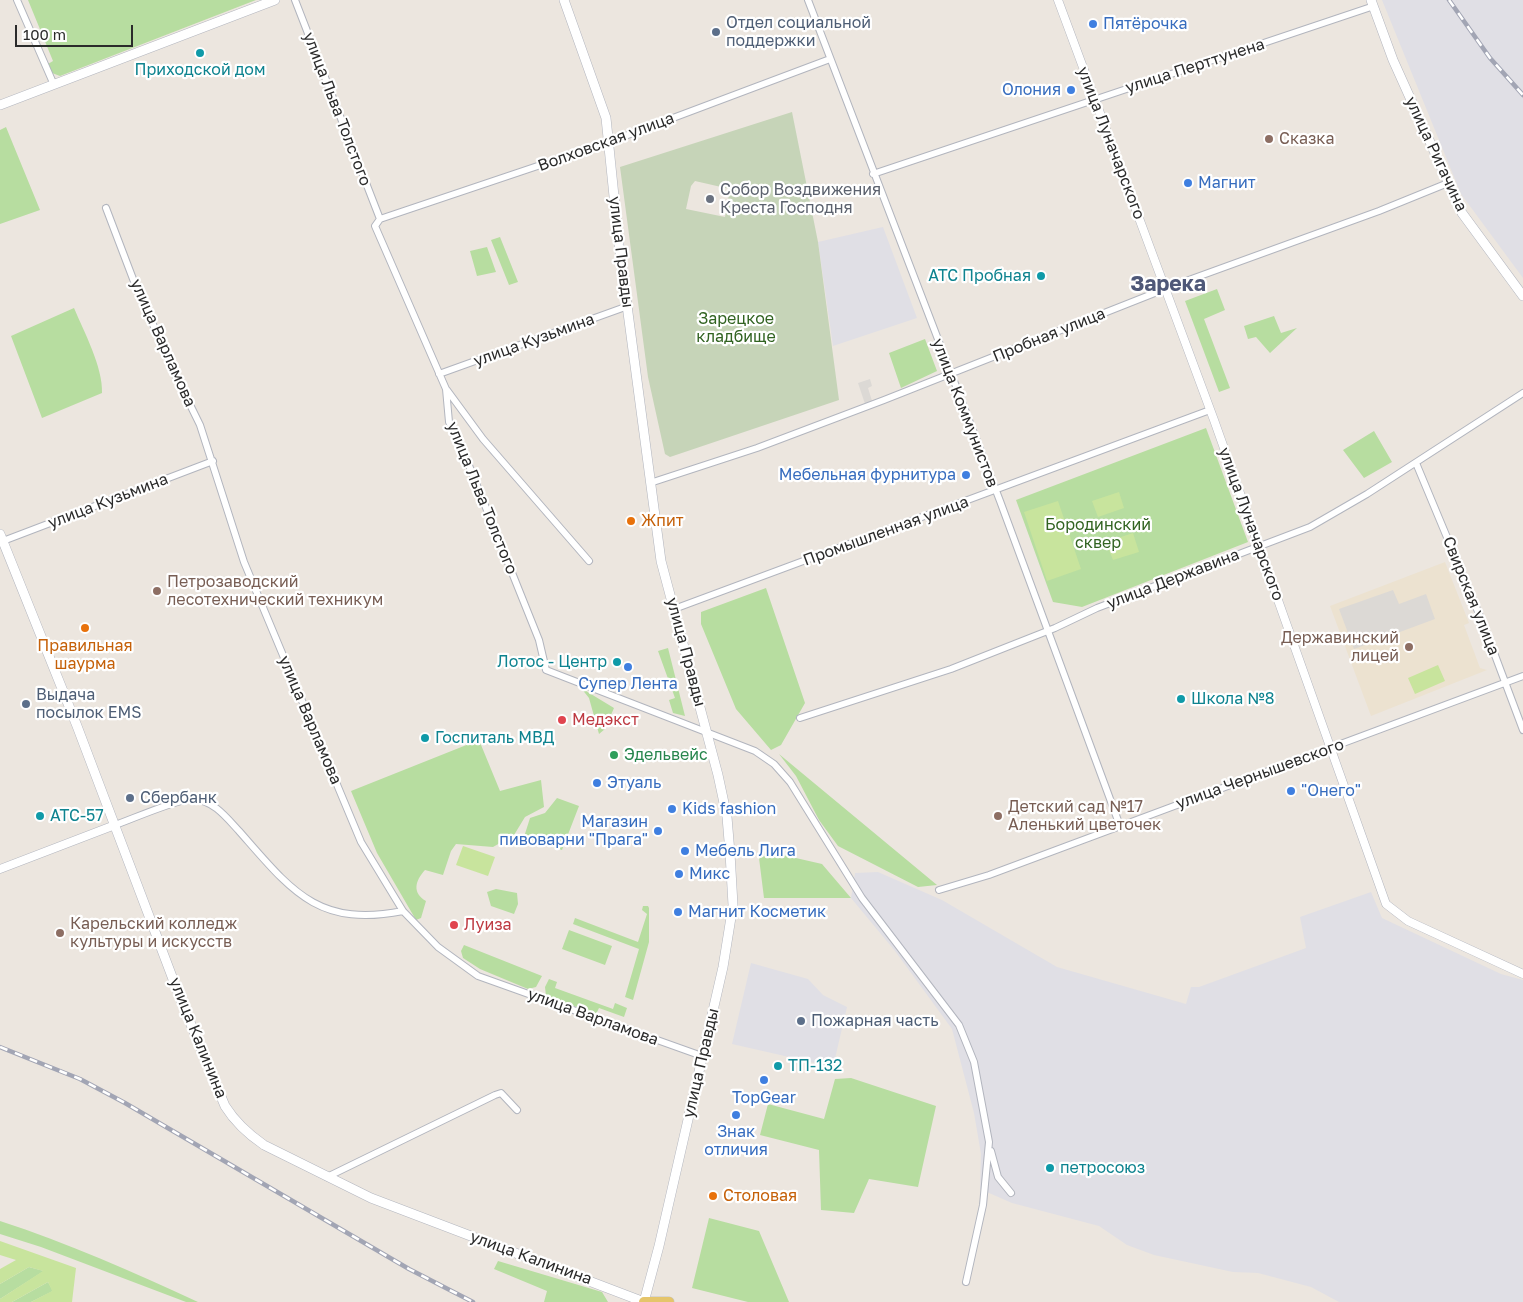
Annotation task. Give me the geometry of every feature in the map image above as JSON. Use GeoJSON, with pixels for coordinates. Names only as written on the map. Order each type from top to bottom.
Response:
{"type":"FeatureCollection","features":[{"type":"Feature","properties":{"kind":"main road"},"geometry":{"type":"LineString","coordinates":[[0,105],[275,0]]}},
{"type":"Feature","properties":{"kind":"main road","name":"улица Правды"},"geometry":{"type":"LineString","coordinates":[[564,0],[606,118],[619,245],[661,561],[708,732],[727,817],[733,905],[723,967],[659,1246],[644,1302]]}},
{"type":"Feature","properties":{"kind":"main road","name":"улица Ригачина"},"geometry":{"type":"LineString","coordinates":[[1372,3],[1394,60],[1462,213],[1523,296]]}},
{"type":"Feature","properties":{"kind":"main road","name":"улица Калинина"},"geometry":{"type":"LineString","coordinates":[[1,537],[115,825],[182,1003],[225,1106],[232,1118],[251,1136],[370,1198],[644,1302]]}},
{"type":"Feature","properties":{"kind":"main road"},"geometry":{"type":"LineString","coordinates":[[644,1302],[669,1302]]}},
{"type":"Feature","properties":{"kind":"street"},"geometry":{"type":"LineString","coordinates":[[17,0],[54,85]]}},
{"type":"Feature","properties":{"kind":"street","name":"улица Льва Толстого"},"geometry":{"type":"LineString","coordinates":[[295,0],[380,219],[375,226],[446,389],[449,422],[458,438],[539,640],[546,670],[708,732]]}},
{"type":"Feature","properties":{"kind":"street","name":"улица Коммунистов"},"geometry":{"type":"LineString","coordinates":[[808,0],[873,174],[996,491],[1120,826]]}},
{"type":"Feature","properties":{"kind":"street","name":"улица Луначарского"},"geometry":{"type":"LineString","coordinates":[[1058,0],[1210,410],[1386,904],[1408,921],[1523,974]]}},
{"type":"Feature","properties":{"kind":"street","name":"улица Перттунена"},"geometry":{"type":"LineString","coordinates":[[873,174],[1372,3]]}},
{"type":"Feature","properties":{"kind":"street","name":"Волховская улица"},"geometry":{"type":"LineString","coordinates":[[380,219],[609,142],[830,59]]}},
{"type":"Feature","properties":{"kind":"street","name":"Пробная улица"},"geometry":{"type":"LineString","coordinates":[[650,483],[757,448],[1166,289],[1380,211],[1448,183]]}},
{"type":"Feature","properties":{"kind":"street","name":"улица Варламова"},"geometry":{"type":"LineString","coordinates":[[106,208],[133,279],[173,370],[200,425],[244,562],[337,783],[362,842],[403,911],[438,947],[478,976],[702,1056]]}},
{"type":"Feature","properties":{"kind":"street","name":"улица Кузьмина"},"geometry":{"type":"LineString","coordinates":[[440,374],[628,306]]}},
{"type":"Feature","properties":{"kind":"street"},"geometry":{"type":"LineString","coordinates":[[446,389],[483,439],[589,561]]}},
{"type":"Feature","properties":{"kind":"street","name":"улица Державина"},"geometry":{"type":"LineString","coordinates":[[800,718],[946,671],[1048,631],[1098,608],[1310,527],[1416,463],[1523,393]]}},
{"type":"Feature","properties":{"kind":"street","name":"Промышленная улица"},"geometry":{"type":"LineString","coordinates":[[674,609],[1210,410]]}},
{"type":"Feature","properties":{"kind":"street","name":"улица Кузьмина"},"geometry":{"type":"LineString","coordinates":[[1,537],[213,461]]}},
{"type":"Feature","properties":{"kind":"street","name":"Свирская улица"},"geometry":{"type":"LineString","coordinates":[[1416,463],[1506,683],[1523,730]]}},
{"type":"Feature","properties":{"kind":"street","name":"улица Чернышевского"},"geometry":{"type":"LineString","coordinates":[[940,890],[989,875],[1523,676]]}},
{"type":"Feature","properties":{"kind":"street"},"geometry":{"type":"LineString","coordinates":[[708,732],[755,751],[774,764],[790,782],[862,898],[960,1025],[974,1062],[994,1168],[1001,1184],[1011,1193]]}},
{"type":"Feature","properties":{"kind":"street"},"geometry":{"type":"LineString","coordinates":[[0,869],[191,798],[208,802],[227,818],[298,894],[320,908],[346,914],[372,916],[403,911]]}},
{"type":"Feature","properties":{"kind":"street"},"geometry":{"type":"LineString","coordinates":[[327,1177],[495,1095],[501,1093],[505,1095],[517,1110]]}},
{"type":"Feature","properties":{"kind":"street"},"geometry":{"type":"LineString","coordinates":[[966,1282],[983,1204],[989,1142]]}},
{"type":"Feature","properties":{"kind":"shaded area"},"geometry":{"type":"Polygon","coordinates":[[[1382,0],[1523,0],[1523,278],[1461,194],[1382,0]]]}},
{"type":"Feature","properties":{"kind":"shaded area"},"geometry":{"type":"Polygon","coordinates":[[[883,227],[917,318],[833,346],[818,242],[883,227]]]}},
{"type":"Feature","properties":{"kind":"shaded area"},"geometry":{"type":"Polygon","coordinates":[[[870,379],[872,386],[868,388],[872,401],[865,404],[858,383],[870,379]]]}},
{"type":"Feature","properties":{"kind":"shaded area","name":"Державинский лицей"},"geometry":{"type":"Polygon","coordinates":[[[1445,562],[1469,623],[1464,625],[1480,668],[1487,670],[1371,716],[1330,606],[1445,562]]]}},
{"type":"Feature","properties":{"kind":"shaded area"},"geometry":{"type":"Polygon","coordinates":[[[1393,590],[1399,604],[1426,594],[1435,619],[1354,649],[1339,609],[1393,590]]]}},
{"type":"Feature","properties":{"kind":"shaded area"},"geometry":{"type":"Polygon","coordinates":[[[878,872],[942,900],[1057,967],[1186,1004],[1191,987],[1199,987],[1306,948],[1300,917],[1371,892],[1382,918],[1501,974],[1523,980],[1523,1302],[1339,1302],[1311,1287],[1258,1273],[1233,1272],[1154,1255],[1127,1245],[1099,1226],[1012,1203],[980,1189],[981,1154],[974,1113],[952,1029],[895,951],[851,898],[855,873],[878,872]]]}},
{"type":"Feature","properties":{"kind":"shaded area"},"geometry":{"type":"Polygon","coordinates":[[[751,963],[808,979],[823,995],[847,1007],[833,1067],[732,1044],[751,963]]]}},
{"type":"Feature","properties":{"kind":"green space"},"geometry":{"type":"Polygon","coordinates":[[[28,0],[256,0],[60,76],[52,73],[48,64],[53,61],[28,0]]]}},
{"type":"Feature","properties":{"kind":"green space","name":"Зарецкое кладбище"},"geometry":{"type":"Polygon","coordinates":[[[792,112],[818,242],[839,400],[670,457],[665,454],[648,377],[620,167],[792,112]],[[695,181],[691,186],[686,209],[725,217],[730,189],[695,181]]]}},
{"type":"Feature","properties":{"kind":"green space"},"geometry":{"type":"Polygon","coordinates":[[[6,127],[40,210],[0,224],[0,130],[6,127]]]}},
{"type":"Feature","properties":{"kind":"green space"},"geometry":{"type":"Polygon","coordinates":[[[500,237],[518,282],[509,285],[491,240],[500,237]]]}},
{"type":"Feature","properties":{"kind":"green space"},"geometry":{"type":"Polygon","coordinates":[[[487,247],[496,272],[477,276],[470,251],[487,247]]]}},
{"type":"Feature","properties":{"kind":"green space"},"geometry":{"type":"Polygon","coordinates":[[[1217,289],[1225,310],[1204,319],[1230,388],[1219,392],[1185,301],[1217,289]]]}},
{"type":"Feature","properties":{"kind":"green space"},"geometry":{"type":"Polygon","coordinates":[[[74,308],[96,361],[102,393],[42,418],[11,336],[74,308]]]}},
{"type":"Feature","properties":{"kind":"green space"},"geometry":{"type":"Polygon","coordinates":[[[1274,316],[1281,333],[1297,328],[1270,353],[1256,337],[1248,339],[1244,326],[1274,316]]]}},
{"type":"Feature","properties":{"kind":"green space"},"geometry":{"type":"Polygon","coordinates":[[[925,339],[937,371],[901,388],[889,353],[925,339]]]}},
{"type":"Feature","properties":{"kind":"green space","name":"Бородинский сквер"},"geometry":{"type":"Polygon","coordinates":[[[1206,428],[1248,542],[1082,607],[1053,602],[1016,500],[1206,428]]]}},
{"type":"Feature","properties":{"kind":"green space"},"geometry":{"type":"Polygon","coordinates":[[[1374,431],[1392,462],[1364,478],[1343,450],[1374,431]]]}},
{"type":"Feature","properties":{"kind":"green space"},"geometry":{"type":"Polygon","coordinates":[[[1119,492],[1124,508],[1098,517],[1092,501],[1119,492]]]}},
{"type":"Feature","properties":{"kind":"green space"},"geometry":{"type":"Polygon","coordinates":[[[1058,501],[1081,569],[1047,581],[1024,512],[1058,501]]]}},
{"type":"Feature","properties":{"kind":"green space"},"geometry":{"type":"Polygon","coordinates":[[[1133,533],[1139,552],[1113,560],[1106,542],[1133,533]]]}},
{"type":"Feature","properties":{"kind":"green space"},"geometry":{"type":"Polygon","coordinates":[[[766,588],[805,703],[781,745],[771,750],[736,709],[701,624],[701,612],[766,588]]]}},
{"type":"Feature","properties":{"kind":"green space"},"geometry":{"type":"Polygon","coordinates":[[[668,648],[685,716],[673,713],[669,700],[675,698],[658,651],[668,648]]]}},
{"type":"Feature","properties":{"kind":"green space"},"geometry":{"type":"Polygon","coordinates":[[[1438,665],[1445,681],[1415,694],[1408,678],[1438,665]]]}},
{"type":"Feature","properties":{"kind":"green space"},"geometry":{"type":"Polygon","coordinates":[[[581,688],[614,708],[605,729],[599,734],[589,698],[581,688]]]}},
{"type":"Feature","properties":{"kind":"green space"},"geometry":{"type":"Polygon","coordinates":[[[479,740],[500,791],[541,780],[544,807],[525,817],[514,835],[493,847],[456,844],[451,851],[443,875],[425,870],[417,883],[417,891],[426,901],[421,918],[416,920],[377,853],[351,791],[479,740]]]}},
{"type":"Feature","properties":{"kind":"green space"},"geometry":{"type":"Polygon","coordinates":[[[779,754],[937,885],[918,887],[838,846],[819,820],[796,776],[779,754]]]}},
{"type":"Feature","properties":{"kind":"green space"},"geometry":{"type":"Polygon","coordinates":[[[557,798],[579,806],[562,850],[524,837],[530,818],[545,813],[557,798]]]}},
{"type":"Feature","properties":{"kind":"green space"},"geometry":{"type":"Polygon","coordinates":[[[463,846],[495,857],[488,876],[456,865],[463,846]]]}},
{"type":"Feature","properties":{"kind":"green space"},"geometry":{"type":"Polygon","coordinates":[[[774,853],[822,864],[851,898],[764,898],[759,858],[774,853]]]}},
{"type":"Feature","properties":{"kind":"green space"},"geometry":{"type":"Polygon","coordinates":[[[496,889],[517,893],[518,904],[514,914],[491,906],[487,892],[496,889]]]}},
{"type":"Feature","properties":{"kind":"green space"},"geometry":{"type":"Polygon","coordinates":[[[643,906],[648,906],[649,908],[649,942],[633,1000],[625,997],[639,949],[573,924],[575,918],[638,942],[647,914],[642,910],[643,906]]]}},
{"type":"Feature","properties":{"kind":"green space"},"geometry":{"type":"Polygon","coordinates":[[[569,930],[612,946],[605,965],[562,949],[569,930]]]}},
{"type":"Feature","properties":{"kind":"green space"},"geometry":{"type":"Polygon","coordinates":[[[464,945],[542,976],[536,987],[528,989],[480,969],[463,958],[461,951],[464,945]]]}},
{"type":"Feature","properties":{"kind":"green space"},"geometry":{"type":"Polygon","coordinates":[[[549,979],[557,982],[555,988],[613,1009],[615,1003],[627,1008],[624,1017],[599,1008],[596,1014],[546,996],[545,987],[549,979]]]}},
{"type":"Feature","properties":{"kind":"green space"},"geometry":{"type":"Polygon","coordinates":[[[851,1078],[936,1106],[918,1187],[869,1179],[854,1213],[821,1210],[819,1150],[760,1135],[768,1104],[824,1119],[835,1079],[851,1078]]]}},
{"type":"Feature","properties":{"kind":"green space"},"geometry":{"type":"Polygon","coordinates":[[[709,1218],[759,1231],[789,1302],[748,1302],[692,1288],[709,1218]]]}},
{"type":"Feature","properties":{"kind":"green space"},"geometry":{"type":"Polygon","coordinates":[[[0,1221],[100,1258],[198,1302],[186,1302],[41,1247],[0,1234],[0,1221]]]}},
{"type":"Feature","properties":{"kind":"green space"},"geometry":{"type":"Polygon","coordinates":[[[0,1241],[76,1268],[72,1302],[31,1302],[52,1291],[48,1282],[12,1302],[0,1302],[0,1299],[43,1271],[29,1267],[0,1284],[0,1269],[16,1260],[0,1255],[0,1241]]]}},
{"type":"Feature","properties":{"kind":"green space"},"geometry":{"type":"Polygon","coordinates":[[[498,1261],[602,1292],[608,1302],[544,1302],[547,1291],[494,1269],[498,1261]]]}},
{"type":"Feature","properties":{"kind":"green space"},"geometry":{"type":"Polygon","coordinates":[[[29,1267],[44,1271],[0,1299],[0,1284],[29,1267]]]}},
{"type":"Feature","properties":{"kind":"green space"},"geometry":{"type":"Polygon","coordinates":[[[48,1282],[53,1291],[31,1302],[12,1302],[48,1282]]]}},
{"type":"Feature","properties":{"kind":"railway"},"geometry":{"type":"LineString","coordinates":[[1449,0],[1490,58],[1523,95]]}},
{"type":"Feature","properties":{"kind":"railway"},"geometry":{"type":"LineString","coordinates":[[0,1047],[80,1079],[125,1103],[409,1269],[473,1302]]}},
{"type":"Feature","properties":{"kind":"place","name":"Пятёрочка"},"geometry":{"type":"Point","coordinates":[1093,24]}},
{"type":"Feature","properties":{"kind":"place","name":"Отдел социальной поддержки"},"geometry":{"type":"Point","coordinates":[716,32]}},
{"type":"Feature","properties":{"kind":"place","name":"Приходской дом"},"geometry":{"type":"Point","coordinates":[200,53]}},
{"type":"Feature","properties":{"kind":"place","name":"Олония"},"geometry":{"type":"Point","coordinates":[1071,90]}},
{"type":"Feature","properties":{"kind":"place","name":"Сказка"},"geometry":{"type":"Point","coordinates":[1269,139]}},
{"type":"Feature","properties":{"kind":"place","name":"Магнит"},"geometry":{"type":"Point","coordinates":[1188,183]}},
{"type":"Feature","properties":{"kind":"place","name":"Собор Воздвижения Креста Господня"},"geometry":{"type":"Point","coordinates":[710,199]}},
{"type":"Feature","properties":{"kind":"place","name":"АТС Пробная"},"geometry":{"type":"Point","coordinates":[1041,276]}},
{"type":"Feature","properties":{"kind":"place","name":"Мебельная фурнитура"},"geometry":{"type":"Point","coordinates":[966,475]}},
{"type":"Feature","properties":{"kind":"place","name":"Жпит"},"geometry":{"type":"Point","coordinates":[631,521]}},
{"type":"Feature","properties":{"kind":"place","name":"Петрозаводский лесотехнический техникум"},"geometry":{"type":"Point","coordinates":[157,591]}},
{"type":"Feature","properties":{"kind":"place","name":"Правильная шаурма"},"geometry":{"type":"Point","coordinates":[85,628]}},
{"type":"Feature","properties":{"kind":"place","name":"Державинский лицей"},"geometry":{"type":"Point","coordinates":[1409,647]}},
{"type":"Feature","properties":{"kind":"place","name":"Лотос - Центр"},"geometry":{"type":"Point","coordinates":[617,662]}},
{"type":"Feature","properties":{"kind":"place","name":"Супер Лента"},"geometry":{"type":"Point","coordinates":[628,667]}},
{"type":"Feature","properties":{"kind":"place","name":"Школа №8"},"geometry":{"type":"Point","coordinates":[1181,699]}},
{"type":"Feature","properties":{"kind":"place","name":"Выдача посылок EMS"},"geometry":{"type":"Point","coordinates":[26,704]}},
{"type":"Feature","properties":{"kind":"place","name":"Медэкст"},"geometry":{"type":"Point","coordinates":[562,720]}},
{"type":"Feature","properties":{"kind":"place","name":"Госпиталь МВД"},"geometry":{"type":"Point","coordinates":[425,738]}},
{"type":"Feature","properties":{"kind":"place","name":"Эдельвейс"},"geometry":{"type":"Point","coordinates":[614,755]}},
{"type":"Feature","properties":{"kind":"place","name":"Этуаль"},"geometry":{"type":"Point","coordinates":[597,783]}},
{"type":"Feature","properties":{"kind":"place","name":"\"Онего\""},"geometry":{"type":"Point","coordinates":[1291,791]}},
{"type":"Feature","properties":{"kind":"place","name":"Сбербанк"},"geometry":{"type":"Point","coordinates":[130,798]}},
{"type":"Feature","properties":{"kind":"place","name":"Kids fashion"},"geometry":{"type":"Point","coordinates":[672,809]}},
{"type":"Feature","properties":{"kind":"place","name":"АТС-57"},"geometry":{"type":"Point","coordinates":[40,816]}},
{"type":"Feature","properties":{"kind":"place","name":"Детский сад №17 Аленький цветочек"},"geometry":{"type":"Point","coordinates":[998,816]}},
{"type":"Feature","properties":{"kind":"place","name":"Магазин пивоварни \"Прага\""},"geometry":{"type":"Point","coordinates":[658,831]}},
{"type":"Feature","properties":{"kind":"place","name":"Мебель Лига"},"geometry":{"type":"Point","coordinates":[685,851]}},
{"type":"Feature","properties":{"kind":"place","name":"Микс"},"geometry":{"type":"Point","coordinates":[679,874]}},
{"type":"Feature","properties":{"kind":"place","name":"Магнит Косметик"},"geometry":{"type":"Point","coordinates":[678,912]}},
{"type":"Feature","properties":{"kind":"place","name":"Луиза"},"geometry":{"type":"Point","coordinates":[454,925]}},
{"type":"Feature","properties":{"kind":"place","name":"Карельский колледж культуры и искусств"},"geometry":{"type":"Point","coordinates":[60,933]}},
{"type":"Feature","properties":{"kind":"place","name":"Пожарная часть"},"geometry":{"type":"Point","coordinates":[801,1021]}},
{"type":"Feature","properties":{"kind":"place","name":"ТП-132"},"geometry":{"type":"Point","coordinates":[778,1066]}},
{"type":"Feature","properties":{"kind":"place","name":"TopGear"},"geometry":{"type":"Point","coordinates":[764,1080]}},
{"type":"Feature","properties":{"kind":"place","name":"Знак отличия"},"geometry":{"type":"Point","coordinates":[736,1115]}},
{"type":"Feature","properties":{"kind":"place","name":"петросоюз"},"geometry":{"type":"Point","coordinates":[1050,1168]}},
{"type":"Feature","properties":{"kind":"place","name":"Столовая"},"geometry":{"type":"Point","coordinates":[713,1196]}},
{"type":"Feature","properties":{"kind":"district","name":"Зарека"},"geometry":{"type":"Point","coordinates":[1168,284]}}]}
